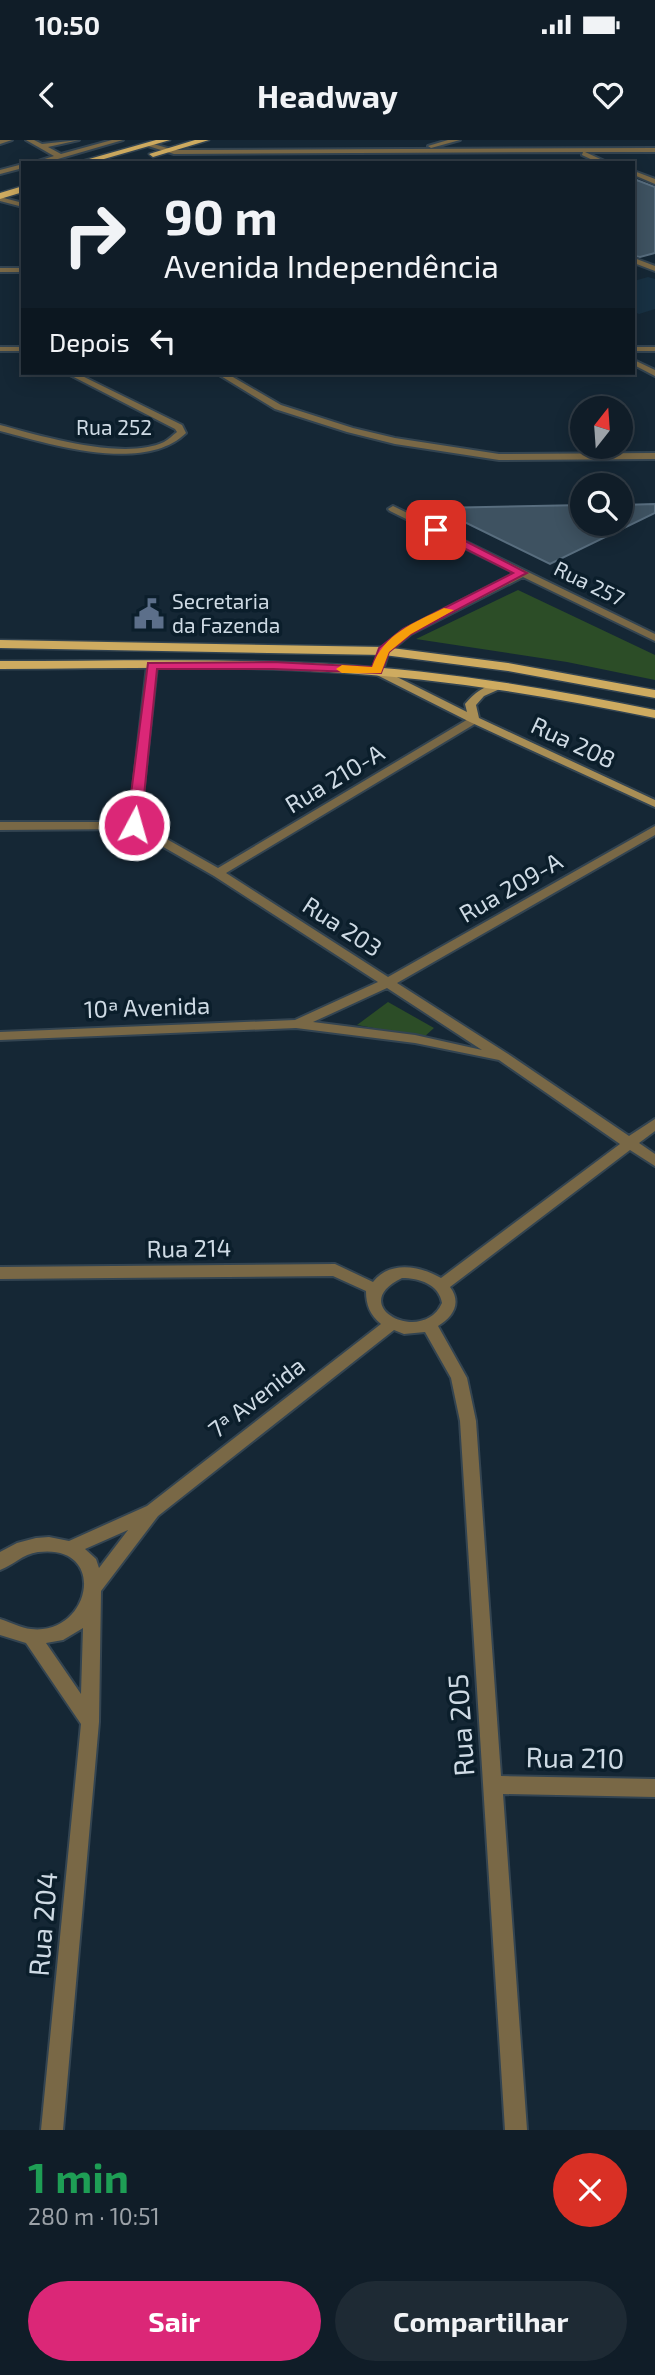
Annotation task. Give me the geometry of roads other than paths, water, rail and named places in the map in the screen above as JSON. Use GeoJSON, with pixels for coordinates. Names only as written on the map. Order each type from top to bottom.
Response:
{"type":"FeatureCollection","features":[{"type":"Feature","properties":{"kind":"main road"},"geometry":{"type":"LineString","coordinates":[[87,161],[166,140]]}},
{"type":"Feature","properties":{"kind":"main road"},"geometry":{"type":"LineString","coordinates":[[126,161],[205,140]]}},
{"type":"Feature","properties":{"kind":"main road"},"geometry":{"type":"LineString","coordinates":[[0,183],[21,178]]}},
{"type":"Feature","properties":{"kind":"main road"},"geometry":{"type":"LineString","coordinates":[[0,197],[21,190]]}},
{"type":"Feature","properties":{"kind":"main road"},"geometry":{"type":"LineString","coordinates":[[0,644],[384,651],[508,667],[655,694]]}},
{"type":"Feature","properties":{"kind":"main road"},"geometry":{"type":"LineString","coordinates":[[0,665],[273,666],[377,671],[498,686],[655,714]]}},
{"type":"Feature","properties":{"kind":"street"},"geometry":{"type":"LineString","coordinates":[[0,142],[9,140]]}},
{"type":"Feature","properties":{"kind":"street"},"geometry":{"type":"LineString","coordinates":[[29,140],[60,156]]}},
{"type":"Feature","properties":{"kind":"street"},"geometry":{"type":"LineString","coordinates":[[42,146],[75,140]]}},
{"type":"Feature","properties":{"kind":"street"},"geometry":{"type":"LineString","coordinates":[[42,161],[120,140]]}},
{"type":"Feature","properties":{"kind":"street"},"geometry":{"type":"LineString","coordinates":[[232,140],[249,151]]}},
{"type":"Feature","properties":{"kind":"street"},"geometry":{"type":"LineString","coordinates":[[404,161],[409,152],[457,140]]}},
{"type":"Feature","properties":{"kind":"street"},"geometry":{"type":"LineString","coordinates":[[465,140],[482,151]]}},
{"type":"Feature","properties":{"kind":"street"},"geometry":{"type":"LineString","coordinates":[[155,143],[164,151],[655,150]]}},
{"type":"Feature","properties":{"kind":"street"},"geometry":{"type":"LineString","coordinates":[[576,150],[601,161]]}},
{"type":"Feature","properties":{"kind":"street"},"geometry":{"type":"LineString","coordinates":[[370,152],[394,160]]}},
{"type":"Feature","properties":{"kind":"street"},"geometry":{"type":"LineString","coordinates":[[0,172],[21,167]]}},
{"type":"Feature","properties":{"kind":"street"},"geometry":{"type":"LineString","coordinates":[[635,173],[655,181]]}},
{"type":"Feature","properties":{"kind":"street"},"geometry":{"type":"LineString","coordinates":[[0,197],[21,204]]}},
{"type":"Feature","properties":{"kind":"street"},"geometry":{"type":"LineString","coordinates":[[637,262],[655,258]]}},
{"type":"Feature","properties":{"kind":"street"},"geometry":{"type":"LineString","coordinates":[[637,262],[655,269]]}},
{"type":"Feature","properties":{"kind":"street"},"geometry":{"type":"LineString","coordinates":[[0,270],[21,270]]}},
{"type":"Feature","properties":{"kind":"street"},"geometry":{"type":"LineString","coordinates":[[0,349],[21,349]]}},
{"type":"Feature","properties":{"kind":"street"},"geometry":{"type":"LineString","coordinates":[[635,349],[655,349]]}},
{"type":"Feature","properties":{"kind":"street"},"geometry":{"type":"LineString","coordinates":[[635,363],[655,373]]}},
{"type":"Feature","properties":{"kind":"street","name":"Rua 252"},"geometry":{"type":"LineString","coordinates":[[0,428],[55,443],[89,449],[124,450],[166,444],[182,433],[179,428],[73,375]]}},
{"type":"Feature","properties":{"kind":"street"},"geometry":{"type":"LineString","coordinates":[[223,375],[278,407],[395,441],[499,457],[655,456]]}},
{"type":"Feature","properties":{"kind":"street","name":"Rua 257"},"geometry":{"type":"LineString","coordinates":[[393,509],[655,638]]}},
{"type":"Feature","properties":{"kind":"street"},"geometry":{"type":"LineString","coordinates":[[377,671],[384,651],[407,632],[522,573]]}},
{"type":"Feature","properties":{"kind":"street"},"geometry":{"type":"LineString","coordinates":[[0,825],[134,825],[152,666]]}},
{"type":"Feature","properties":{"kind":"street","name":"Rua 208"},"geometry":{"type":"LineString","coordinates":[[377,671],[474,720],[655,804]]}},
{"type":"Feature","properties":{"kind":"street"},"geometry":{"type":"LineString","coordinates":[[474,720],[470,704],[480,694],[498,686]]}},
{"type":"Feature","properties":{"kind":"street","name":"Rua 210-A"},"geometry":{"type":"LineString","coordinates":[[218,873],[474,720]]}},
{"type":"Feature","properties":{"kind":"street","name":"Rua 203"},"geometry":{"type":"LineString","coordinates":[[134,825],[218,873],[506,1059],[655,1161]]}},
{"type":"Feature","properties":{"kind":"street","name":"Rua 209-A"},"geometry":{"type":"LineString","coordinates":[[387,983],[655,830]]}},
{"type":"Feature","properties":{"kind":"street","name":"10ª Avenida"},"geometry":{"type":"LineString","coordinates":[[296,1024],[387,983]]}},
{"type":"Feature","properties":{"kind":"street","name":"10ª Avenida"},"geometry":{"type":"LineString","coordinates":[[0,1037],[296,1024],[415,1039],[506,1059]]}},
{"type":"Feature","properties":{"kind":"street"},"geometry":{"type":"LineString","coordinates":[[442,1285],[655,1124]]}},
{"type":"Feature","properties":{"kind":"street","name":"Rua 214"},"geometry":{"type":"LineString","coordinates":[[0,1273],[335,1270],[374,1289]]}},
{"type":"Feature","properties":{"kind":"street"},"geometry":{"type":"LineString","coordinates":[[412,1272],[434,1279],[442,1285],[447,1294],[445,1312],[429,1325],[416,1328],[391,1324],[381,1318],[372,1299],[374,1289],[389,1276],[412,1272]]}},
{"type":"Feature","properties":{"kind":"street","name":"7ª Avenida"},"geometry":{"type":"LineString","coordinates":[[69,1549],[153,1511],[391,1324]]}},
{"type":"Feature","properties":{"kind":"street","name":"Rua 205"},"geometry":{"type":"LineString","coordinates":[[429,1325],[459,1378],[468,1421],[516,2130]]}},
{"type":"Feature","properties":{"kind":"street","name":"7ª Avenida"},"geometry":{"type":"LineString","coordinates":[[12,1636],[51,1636],[69,1629],[83,1617],[94,1594],[153,1511]]}},
{"type":"Feature","properties":{"kind":"street"},"geometry":{"type":"LineString","coordinates":[[0,1563],[9,1550],[53,1544],[69,1549],[88,1564],[94,1594]]}},
{"type":"Feature","properties":{"kind":"street","name":"Rua 204"},"geometry":{"type":"LineString","coordinates":[[52,2130],[90,1722],[94,1594]]}},
{"type":"Feature","properties":{"kind":"street"},"geometry":{"type":"LineString","coordinates":[[12,1636],[90,1722]]}},
{"type":"Feature","properties":{"kind":"street","name":"Rua 210"},"geometry":{"type":"LineString","coordinates":[[494,1785],[655,1788]]}},
{"type":"Feature","properties":{"kind":"place","name":"Secretaria da Fazenda"},"geometry":{"type":"Point","coordinates":[149,614]}}]}
